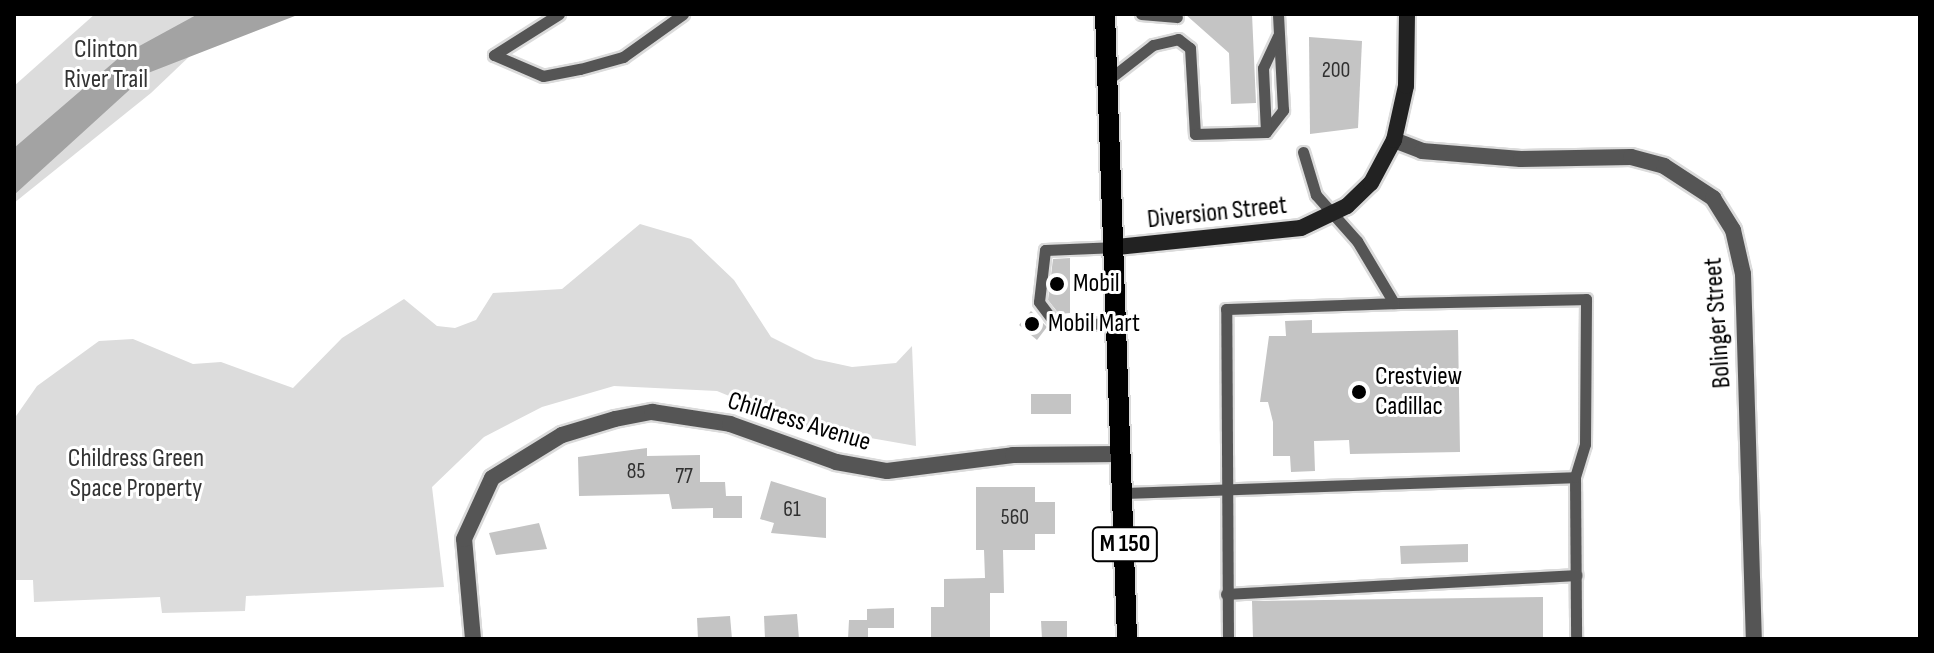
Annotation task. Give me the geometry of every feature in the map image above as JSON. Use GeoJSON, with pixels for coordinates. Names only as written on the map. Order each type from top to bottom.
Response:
{"type":"FeatureCollection","features":[{"type":"Feature","properties":{"kind":"main road","name":"M 150"},"geometry":{"type":"LineString","coordinates":[[1105,14],[1117,247],[1127,639]]}},
{"type":"Feature","properties":{"kind":"street","name":"Diversion Street"},"geometry":{"type":"LineString","coordinates":[[1117,247],[1280,232],[1330,217],[1371,183],[1394,140],[1406,86],[1407,14]]}},
{"type":"Feature","properties":{"kind":"street","name":"Bolinger Street"},"geometry":{"type":"LineString","coordinates":[[1394,140],[1422,151],[1521,159],[1631,157],[1664,166],[1713,198],[1733,230],[1743,274],[1754,639]]}},
{"type":"Feature","properties":{"kind":"street","name":"Childress Avenue"},"geometry":{"type":"LineString","coordinates":[[473,639],[464,539],[492,478],[518,458],[562,435],[652,412],[730,424],[836,462],[887,471],[1013,455],[1121,454]]}},
{"type":"Feature","properties":{"kind":"lane"},"geometry":{"type":"LineString","coordinates":[[559,14],[494,55],[543,76],[580,69],[623,57],[683,14]]}},
{"type":"Feature","properties":{"kind":"lane"},"geometry":{"type":"LineString","coordinates":[[1141,14],[1177,15],[1178,39]]}},
{"type":"Feature","properties":{"kind":"lane"},"geometry":{"type":"LineString","coordinates":[[1266,132],[1283,110],[1278,14]]}},
{"type":"Feature","properties":{"kind":"lane"},"geometry":{"type":"LineString","coordinates":[[1266,132],[1263,68],[1279,35]]}},
{"type":"Feature","properties":{"kind":"lane"},"geometry":{"type":"LineString","coordinates":[[1108,80],[1153,45],[1178,39]]}},
{"type":"Feature","properties":{"kind":"lane"},"geometry":{"type":"LineString","coordinates":[[1178,39],[1190,48],[1195,134],[1266,132]]}},
{"type":"Feature","properties":{"kind":"lane"},"geometry":{"type":"LineString","coordinates":[[1303,152],[1330,217],[1357,241],[1394,303]]}},
{"type":"Feature","properties":{"kind":"lane"},"geometry":{"type":"LineString","coordinates":[[1117,247],[1045,250],[1039,302],[1055,323],[1119,324]]}},
{"type":"Feature","properties":{"kind":"lane"},"geometry":{"type":"LineString","coordinates":[[1228,639],[1226,594],[1231,488],[1226,309],[1586,299],[1585,444],[1575,477],[1576,639]]}},
{"type":"Feature","properties":{"kind":"lane"},"geometry":{"type":"LineString","coordinates":[[1123,493],[1575,477]]}},
{"type":"Feature","properties":{"kind":"lane"},"geometry":{"type":"LineString","coordinates":[[1226,594],[1576,575]]}},
{"type":"Feature","properties":{"kind":"green space","name":"Clinton River Trail"},"geometry":{"type":"Polygon","coordinates":[[[95,14],[234,14],[151,93],[14,203],[14,86],[95,14]]]}},
{"type":"Feature","properties":{"kind":"green space","name":"Childress Green Space Property"},"geometry":{"type":"Polygon","coordinates":[[[640,224],[691,239],[734,280],[771,337],[815,359],[852,367],[896,363],[912,346],[916,446],[802,426],[717,391],[614,386],[542,407],[484,437],[432,487],[444,587],[246,596],[245,611],[162,613],[160,597],[34,602],[33,580],[14,580],[14,419],[37,386],[99,341],[133,339],[193,364],[221,362],[293,388],[342,338],[404,299],[437,326],[455,328],[476,320],[493,293],[562,289],[640,224]]]}},
{"type":"Feature","properties":{"kind":"shaded area"},"geometry":{"type":"Polygon","coordinates":[[[198,14],[300,14],[148,73],[14,195],[14,148],[121,56],[198,14]]]}},
{"type":"Feature","properties":{"kind":"building"},"geometry":{"type":"Polygon","coordinates":[[[1185,14],[1252,14],[1256,103],[1231,104],[1229,53],[1185,14]]]}},
{"type":"Feature","properties":{"kind":"building"},"geometry":{"type":"Polygon","coordinates":[[[1309,37],[1362,41],[1358,128],[1310,134],[1309,37]]]}},
{"type":"Feature","properties":{"kind":"building"},"geometry":{"type":"Polygon","coordinates":[[[1070,258],[1070,313],[1059,314],[1048,300],[1053,259],[1070,258]]]}},
{"type":"Feature","properties":{"kind":"building"},"geometry":{"type":"Polygon","coordinates":[[[1031,311],[1047,327],[1037,340],[1019,325],[1031,311]]]}},
{"type":"Feature","properties":{"kind":"building","name":"Crestview Cadillac"},"geometry":{"type":"Polygon","coordinates":[[[1312,320],[1312,333],[1458,330],[1460,452],[1350,454],[1349,440],[1314,441],[1315,471],[1291,472],[1290,456],[1273,456],[1273,422],[1268,402],[1260,402],[1269,336],[1286,336],[1285,321],[1312,320]]]}},
{"type":"Feature","properties":{"kind":"building"},"geometry":{"type":"Polygon","coordinates":[[[1031,394],[1071,394],[1071,414],[1031,414],[1031,394]]]}},
{"type":"Feature","properties":{"kind":"building"},"geometry":{"type":"Polygon","coordinates":[[[647,448],[647,456],[700,455],[700,482],[725,482],[726,496],[742,496],[742,518],[713,518],[713,508],[672,509],[669,494],[579,496],[578,457],[647,448]]]}},
{"type":"Feature","properties":{"kind":"building"},"geometry":{"type":"Polygon","coordinates":[[[771,481],[826,498],[826,538],[771,533],[774,523],[760,519],[771,481]]]}},
{"type":"Feature","properties":{"kind":"building"},"geometry":{"type":"Polygon","coordinates":[[[976,487],[1035,487],[1035,502],[1055,502],[1055,534],[1035,534],[1035,550],[1003,550],[1004,593],[990,593],[990,639],[931,639],[931,607],[944,607],[944,579],[985,578],[984,550],[976,550],[976,487]]]}},
{"type":"Feature","properties":{"kind":"building"},"geometry":{"type":"Polygon","coordinates":[[[539,523],[547,549],[496,555],[489,533],[539,523]]]}},
{"type":"Feature","properties":{"kind":"building"},"geometry":{"type":"Polygon","coordinates":[[[1468,544],[1468,562],[1401,564],[1400,546],[1468,544]]]}},
{"type":"Feature","properties":{"kind":"building"},"geometry":{"type":"Polygon","coordinates":[[[1543,597],[1543,639],[1253,639],[1252,601],[1543,597]]]}},
{"type":"Feature","properties":{"kind":"building"},"geometry":{"type":"Polygon","coordinates":[[[894,608],[894,628],[868,628],[868,639],[848,639],[849,620],[867,620],[867,609],[894,608]]]}},
{"type":"Feature","properties":{"kind":"building"},"geometry":{"type":"Polygon","coordinates":[[[797,614],[799,639],[765,639],[764,616],[797,614]]]}},
{"type":"Feature","properties":{"kind":"building"},"geometry":{"type":"Polygon","coordinates":[[[730,616],[732,639],[698,639],[697,618],[730,616]]]}},
{"type":"Feature","properties":{"kind":"building"},"geometry":{"type":"Polygon","coordinates":[[[1041,621],[1067,621],[1067,639],[1042,639],[1041,621]]]}},
{"type":"Feature","properties":{"kind":"place","name":"Mobil"},"geometry":{"type":"Point","coordinates":[1057,284]}},
{"type":"Feature","properties":{"kind":"place","name":"Mobil Mart"},"geometry":{"type":"Point","coordinates":[1032,324]}},
{"type":"Feature","properties":{"kind":"place","name":"Crestview Cadillac"},"geometry":{"type":"Point","coordinates":[1359,392]}}]}
